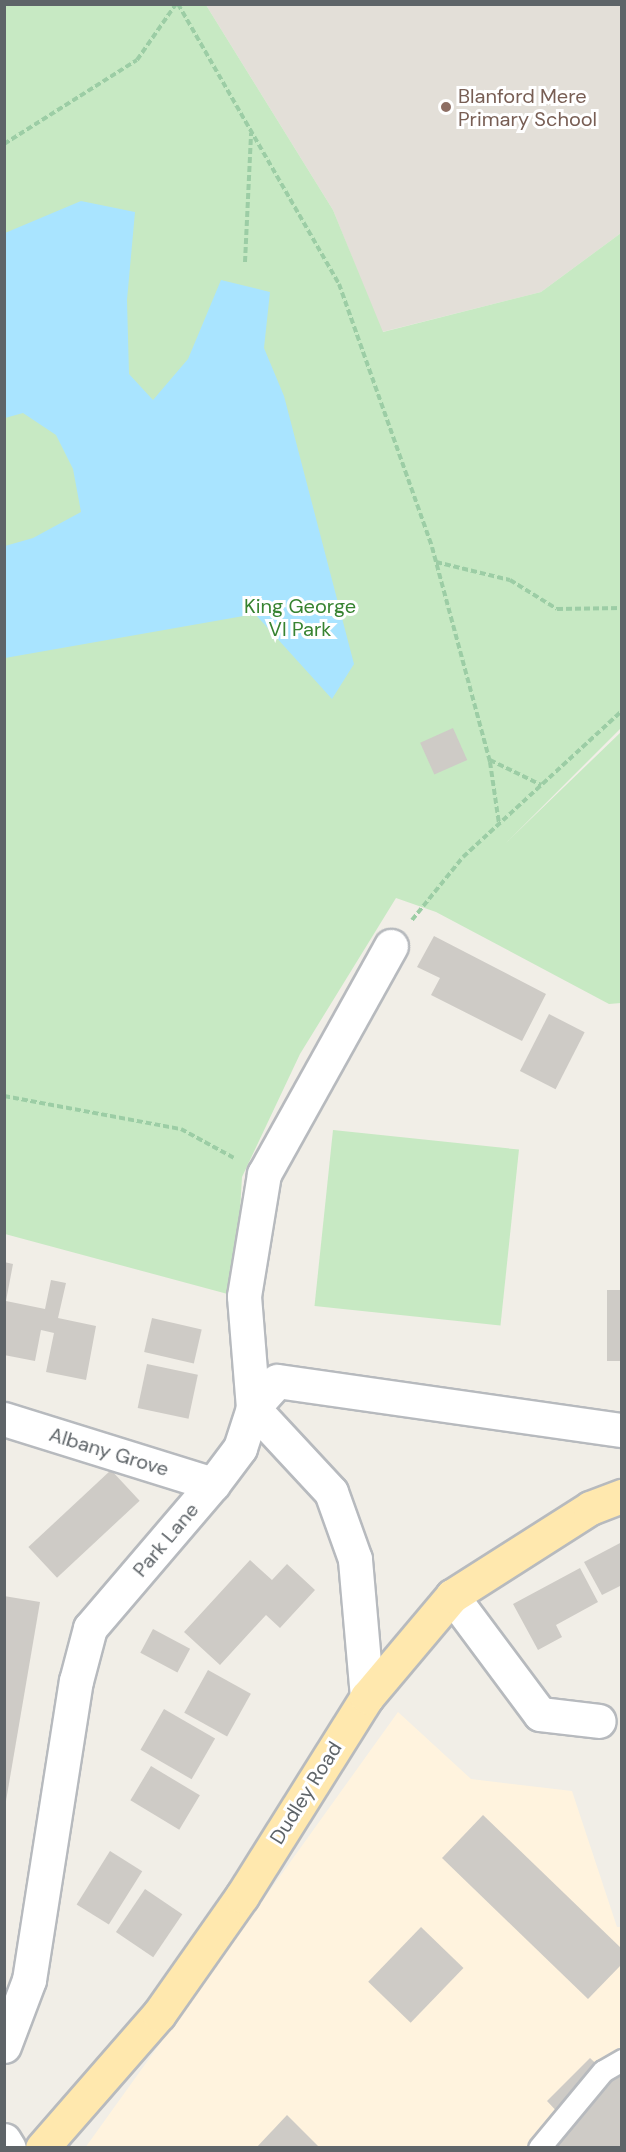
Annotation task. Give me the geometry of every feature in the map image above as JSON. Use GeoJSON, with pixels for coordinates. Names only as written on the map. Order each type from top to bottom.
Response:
{"type":"FeatureCollection","features":[{"type":"Feature","properties":{"kind":"main road","name":"Dudley Road"},"geometry":{"type":"LineString","coordinates":[[42,2148],[159,2014],[242,1896],[368,1696],[452,1596],[590,1508],[621,1496]]}},
{"type":"Feature","properties":{"kind":"street"},"geometry":{"type":"LineString","coordinates":[[368,1696],[355,1559],[332,1492],[253,1408],[244,1296],[264,1174],[391,946]]}},
{"type":"Feature","properties":{"kind":"street","name":"Park Lane"},"geometry":{"type":"LineString","coordinates":[[4,2046],[29,1980],[76,1681],[90,1628],[213,1484],[240,1448],[253,1408],[277,1381],[621,1430]]}},
{"type":"Feature","properties":{"kind":"street","name":"Albany Grove"},"geometry":{"type":"LineString","coordinates":[[4,1419],[213,1484]]}},
{"type":"Feature","properties":{"kind":"street"},"geometry":{"type":"LineString","coordinates":[[452,1596],[540,1714],[599,1721]]}},
{"type":"Feature","properties":{"kind":"street"},"geometry":{"type":"LineString","coordinates":[[4,2140],[9,2148]]}},
{"type":"Feature","properties":{"kind":"lane"},"geometry":{"type":"LineString","coordinates":[[539,2148],[603,2071],[621,2060]]}},
{"type":"Feature","properties":{"kind":"path"},"geometry":{"type":"LineString","coordinates":[[4,144],[137,60],[177,4],[339,284],[436,562],[490,760],[499,824]]}},
{"type":"Feature","properties":{"kind":"path"},"geometry":{"type":"LineString","coordinates":[[245,262],[251,132]]}},
{"type":"Feature","properties":{"kind":"path"},"geometry":{"type":"LineString","coordinates":[[436,562],[510,580],[557,609],[621,608]]}},
{"type":"Feature","properties":{"kind":"path"},"geometry":{"type":"LineString","coordinates":[[391,946],[464,857],[621,711]]}},
{"type":"Feature","properties":{"kind":"path"},"geometry":{"type":"LineString","coordinates":[[490,760],[541,785]]}},
{"type":"Feature","properties":{"kind":"path"},"geometry":{"type":"LineString","coordinates":[[4,1096],[180,1129],[264,1174]]}},
{"type":"Feature","properties":{"kind":"shaded area","name":"Blanford Mere Primary School"},"geometry":{"type":"Polygon","coordinates":[[[206,5],[621,5],[621,233],[541,292],[382,332],[333,210],[206,5]]]}},
{"type":"Feature","properties":{"kind":"shaded area"},"geometry":{"type":"Polygon","coordinates":[[[398,1712],[471,1779],[572,1791],[617,1927],[621,1927],[621,2147],[85,2148],[398,1712]]]}},
{"type":"Feature","properties":{"kind":"green space","name":"King George VI Park"},"geometry":{"type":"Polygon","coordinates":[[[4,5],[206,5],[333,210],[383,332],[541,292],[621,233],[621,728],[505,844],[621,732],[621,1003],[609,1004],[436,912],[396,898],[300,1054],[242,1177],[235,1296],[5,1234],[4,5]]]}},
{"type":"Feature","properties":{"kind":"green space"},"geometry":{"type":"Polygon","coordinates":[[[333,1130],[519,1150],[500,1326],[314,1306],[333,1130]]]}},
{"type":"Feature","properties":{"kind":"water"},"geometry":{"type":"Polygon","coordinates":[[[81,201],[135,212],[127,300],[129,374],[153,400],[188,359],[221,280],[270,292],[264,348],[284,396],[354,664],[332,699],[255,614],[5,658],[5,546],[33,538],[81,512],[73,469],[56,435],[23,413],[5,418],[5,233],[81,201]]]}},
{"type":"Feature","properties":{"kind":"building"},"geometry":{"type":"Polygon","coordinates":[[[453,728],[467,760],[434,775],[420,743],[453,728]]]}},
{"type":"Feature","properties":{"kind":"building"},"geometry":{"type":"Polygon","coordinates":[[[434,936],[546,994],[522,1041],[431,995],[440,978],[417,967],[434,936]]]}},
{"type":"Feature","properties":{"kind":"building"},"geometry":{"type":"Polygon","coordinates":[[[549,1014],[585,1032],[556,1089],[520,1071],[549,1014]]]}},
{"type":"Feature","properties":{"kind":"building"},"geometry":{"type":"Polygon","coordinates":[[[4,1262],[13,1264],[6,1301],[45,1309],[51,1280],[66,1283],[58,1318],[96,1326],[86,1380],[46,1372],[54,1333],[41,1330],[35,1361],[4,1355],[4,1262]]]}},
{"type":"Feature","properties":{"kind":"building"},"geometry":{"type":"Polygon","coordinates":[[[607,1290],[622,1290],[622,1361],[607,1361],[607,1290]]]}},
{"type":"Feature","properties":{"kind":"building"},"geometry":{"type":"Polygon","coordinates":[[[152,1318],[202,1329],[194,1364],[144,1352],[152,1318]]]}},
{"type":"Feature","properties":{"kind":"building"},"geometry":{"type":"Polygon","coordinates":[[[147,1364],[198,1375],[189,1419],[138,1408],[147,1364]]]}},
{"type":"Feature","properties":{"kind":"building"},"geometry":{"type":"Polygon","coordinates":[[[111,1470],[140,1501],[57,1578],[28,1547],[111,1470]]]}},
{"type":"Feature","properties":{"kind":"building"},"geometry":{"type":"Polygon","coordinates":[[[622,1542],[622,1585],[602,1595],[584,1562],[622,1542]]]}},
{"type":"Feature","properties":{"kind":"building"},"geometry":{"type":"Polygon","coordinates":[[[250,1560],[272,1580],[287,1564],[315,1590],[280,1628],[266,1615],[220,1665],[184,1632],[250,1560]]]}},
{"type":"Feature","properties":{"kind":"building"},"geometry":{"type":"Polygon","coordinates":[[[580,1568],[598,1602],[556,1625],[562,1637],[538,1650],[513,1604],[580,1568]]]}},
{"type":"Feature","properties":{"kind":"building"},"geometry":{"type":"Polygon","coordinates":[[[4,1596],[40,1602],[6,1801],[4,1801],[4,1596]]]}},
{"type":"Feature","properties":{"kind":"building"},"geometry":{"type":"Polygon","coordinates":[[[153,1629],[190,1649],[177,1673],[140,1653],[153,1629]]]}},
{"type":"Feature","properties":{"kind":"building"},"geometry":{"type":"Polygon","coordinates":[[[208,1670],[251,1694],[227,1737],[184,1713],[208,1670]]]}},
{"type":"Feature","properties":{"kind":"building"},"geometry":{"type":"Polygon","coordinates":[[[164,1709],[215,1738],[192,1779],[140,1750],[164,1709]]]}},
{"type":"Feature","properties":{"kind":"building"},"geometry":{"type":"Polygon","coordinates":[[[151,1766],[200,1795],[179,1830],[130,1800],[151,1766]]]}},
{"type":"Feature","properties":{"kind":"building"},"geometry":{"type":"Polygon","coordinates":[[[483,1815],[622,1949],[622,1964],[588,1999],[442,1858],[483,1815]]]}},
{"type":"Feature","properties":{"kind":"building"},"geometry":{"type":"Polygon","coordinates":[[[110,1851],[142,1871],[109,1925],[77,1904],[110,1851]]]}},
{"type":"Feature","properties":{"kind":"building"},"geometry":{"type":"Polygon","coordinates":[[[145,1889],[182,1914],[153,1957],[116,1932],[145,1889]]]}},
{"type":"Feature","properties":{"kind":"building"},"geometry":{"type":"Polygon","coordinates":[[[421,1927],[463,1968],[411,2023],[368,1982],[421,1927]]]}},
{"type":"Feature","properties":{"kind":"building"},"geometry":{"type":"Polygon","coordinates":[[[590,2058],[607,2074],[622,2059],[622,2148],[534,2148],[563,2118],[547,2101],[590,2058]]]}},
{"type":"Feature","properties":{"kind":"building"},"geometry":{"type":"Polygon","coordinates":[[[287,2115],[320,2148],[256,2148],[287,2115]]]}},
{"type":"Feature","properties":{"kind":"place","name":"Blanford Mere Primary School"},"geometry":{"type":"Point","coordinates":[446,107]}}]}
